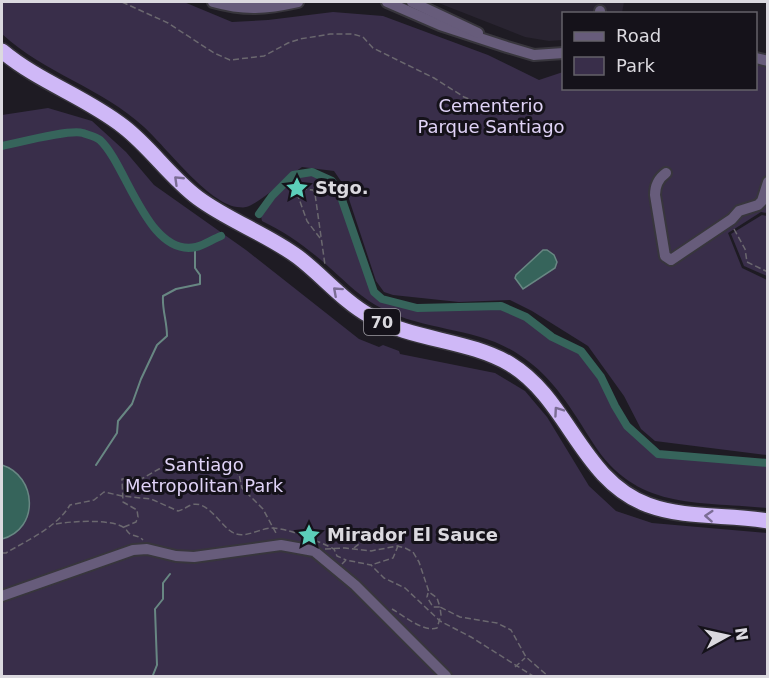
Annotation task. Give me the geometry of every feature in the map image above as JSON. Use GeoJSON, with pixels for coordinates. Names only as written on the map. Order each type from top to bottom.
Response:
{"type":"FeatureCollection","features":[{"type":"Feature","properties":{"kind":"highway","name":"70"},"geometry":{"type":"LineString","coordinates":[[2,51],[34,75],[118,122],[197,197],[292,253],[364,313],[399,329],[489,354],[521,372],[547,396],[600,473],[628,495],[649,505],[671,511],[768,521]]}},
{"type":"Feature","properties":{"kind":"street"},"geometry":{"type":"LineString","coordinates":[[213,2],[252,9],[298,2]]}},
{"type":"Feature","properties":{"kind":"street"},"geometry":{"type":"LineString","coordinates":[[387,2],[417,7],[471,36],[534,54],[562,53]]}},
{"type":"Feature","properties":{"kind":"street"},"geometry":{"type":"LineString","coordinates":[[666,173],[655,189],[655,195],[665,256],[668,260],[729,221],[739,211],[758,205],[762,201],[768,182]]}},
{"type":"Feature","properties":{"kind":"street"},"geometry":{"type":"LineString","coordinates":[[2,596],[122,553],[147,549],[176,556],[194,556],[281,545],[314,551],[355,585],[446,676]]}},
{"type":"Feature","properties":{"kind":"path"},"geometry":{"type":"LineString","coordinates":[[122,2],[168,23],[214,53],[230,60],[264,56],[300,39],[330,34],[353,34],[363,37],[373,48],[434,78],[464,97],[484,105],[500,107],[525,104]]}},
{"type":"Feature","properties":{"kind":"path"},"geometry":{"type":"LineString","coordinates":[[320,238],[303,213],[298,195],[304,189],[312,190],[315,194],[325,266]]}},
{"type":"Feature","properties":{"kind":"path"},"geometry":{"type":"LineString","coordinates":[[729,221],[745,249],[747,262],[768,272]]}},
{"type":"Feature","properties":{"kind":"path"},"geometry":{"type":"LineString","coordinates":[[124,527],[136,522],[138,517],[136,510],[123,501],[122,479],[143,477],[171,466],[185,470],[206,470],[218,466],[239,474],[242,488],[263,509],[281,545]]}},
{"type":"Feature","properties":{"kind":"path"},"geometry":{"type":"LineString","coordinates":[[2,553],[6,553],[55,524],[70,505],[94,500],[104,492],[151,499],[178,511],[190,505],[202,506],[222,521],[232,533],[242,535],[274,528],[303,536],[334,549],[337,556],[346,560],[371,564],[393,558],[397,546],[401,543],[389,537],[358,544],[353,549]]}},
{"type":"Feature","properties":{"kind":"path"},"geometry":{"type":"LineString","coordinates":[[55,524],[75,520],[105,523],[110,521],[124,527],[129,534],[140,536],[147,549]]}},
{"type":"Feature","properties":{"kind":"path"},"geometry":{"type":"LineString","coordinates":[[314,551],[334,549],[371,551],[397,546],[413,552],[419,562],[429,592],[437,598],[440,607],[440,621],[437,628],[431,629],[390,608]]}},
{"type":"Feature","properties":{"kind":"path"},"geometry":{"type":"LineString","coordinates":[[335,570],[346,560]]}},
{"type":"Feature","properties":{"kind":"path"},"geometry":{"type":"LineString","coordinates":[[371,564],[384,578],[405,588],[440,621],[471,637],[515,667],[533,676]]}},
{"type":"Feature","properties":{"kind":"path"},"geometry":{"type":"LineString","coordinates":[[429,592],[427,597],[434,607],[440,607],[460,617],[497,623],[511,630],[526,657],[548,676]]}},
{"type":"Feature","properties":{"kind":"path"},"geometry":{"type":"LineString","coordinates":[[515,667],[526,657]]}},
{"type":"Feature","properties":{"kind":"shaded area"},"geometry":{"type":"Polygon","coordinates":[[[436,2],[624,2],[622,12],[562,12],[562,40],[549,41],[525,37],[436,2]]]}},
{"type":"Feature","properties":{"kind":"shaded area"},"geometry":{"type":"Polygon","coordinates":[[[543,250],[554,255],[557,262],[555,268],[523,289],[515,278],[516,275],[543,250]]]}},
{"type":"Feature","properties":{"kind":"shaded area"},"geometry":{"type":"Polygon","coordinates":[[[2,465],[14,471],[22,480],[29,502],[28,514],[23,525],[2,539],[2,465]]]}},
{"type":"Feature","properties":{"kind":"green space","name":"Cementerio Parque Santiago"},"geometry":{"type":"Polygon","coordinates":[[[2,2],[184,2],[232,22],[333,12],[383,16],[488,55],[539,80],[562,72],[562,90],[757,90],[757,60],[767,64],[767,213],[761,212],[728,233],[742,268],[767,280],[767,455],[655,441],[641,429],[624,396],[588,346],[510,300],[459,302],[384,292],[376,281],[345,187],[334,171],[302,167],[251,205],[237,207],[226,203],[213,196],[201,185],[128,113],[36,60],[2,34],[2,2]]]}},
{"type":"Feature","properties":{"kind":"green space","name":"Santiago Metropolitan Park"},"geometry":{"type":"Polygon","coordinates":[[[48,108],[92,121],[126,152],[154,185],[246,250],[359,339],[379,347],[383,345],[399,351],[400,354],[495,373],[525,391],[547,417],[589,486],[616,511],[652,523],[767,533],[767,676],[2,676],[2,115],[48,108]]]}},
{"type":"Feature","properties":{"kind":"green space"},"geometry":{"type":"Polygon","coordinates":[[[312,175],[331,182],[338,195],[372,293],[381,301],[417,310],[501,309],[525,319],[551,339],[580,353],[599,378],[626,427],[657,457],[767,465],[767,508],[693,502],[649,492],[629,481],[610,465],[553,384],[521,356],[471,334],[400,316],[361,296],[306,248],[262,221],[261,216],[274,198],[295,178],[312,175]]]}},
{"type":"Feature","properties":{"kind":"green space"},"geometry":{"type":"Polygon","coordinates":[[[762,215],[767,216],[767,276],[744,266],[731,234],[762,215]]]}},
{"type":"Feature","properties":{"kind":"waterway"},"geometry":{"type":"LineString","coordinates":[[2,146],[76,132],[94,137],[100,140],[110,152],[140,207],[152,225],[165,238],[179,247],[196,247],[221,236]]}},
{"type":"Feature","properties":{"kind":"waterway"},"geometry":{"type":"LineString","coordinates":[[259,214],[272,196],[293,175],[312,172],[332,181],[340,194],[374,292],[382,299],[417,308],[501,306],[526,317],[552,337],[581,351],[601,377],[627,426],[658,454],[768,463]]}},
{"type":"Feature","properties":{"kind":"waterway"},"geometry":{"type":"LineString","coordinates":[[96,465],[117,433],[118,421],[132,404],[157,345],[167,336],[163,296],[176,289],[200,284],[200,275],[195,268],[195,247]]}},
{"type":"Feature","properties":{"kind":"waterway"},"geometry":{"type":"LineString","coordinates":[[153,675],[157,665],[155,609],[163,599],[163,583],[170,574]]}},
{"type":"Feature","properties":{"kind":"place","name":"Stgo."},"geometry":{"type":"Point","coordinates":[297,188]}},
{"type":"Feature","properties":{"kind":"place","name":"Mirador El Sauce"},"geometry":{"type":"Point","coordinates":[309,535]}}]}
